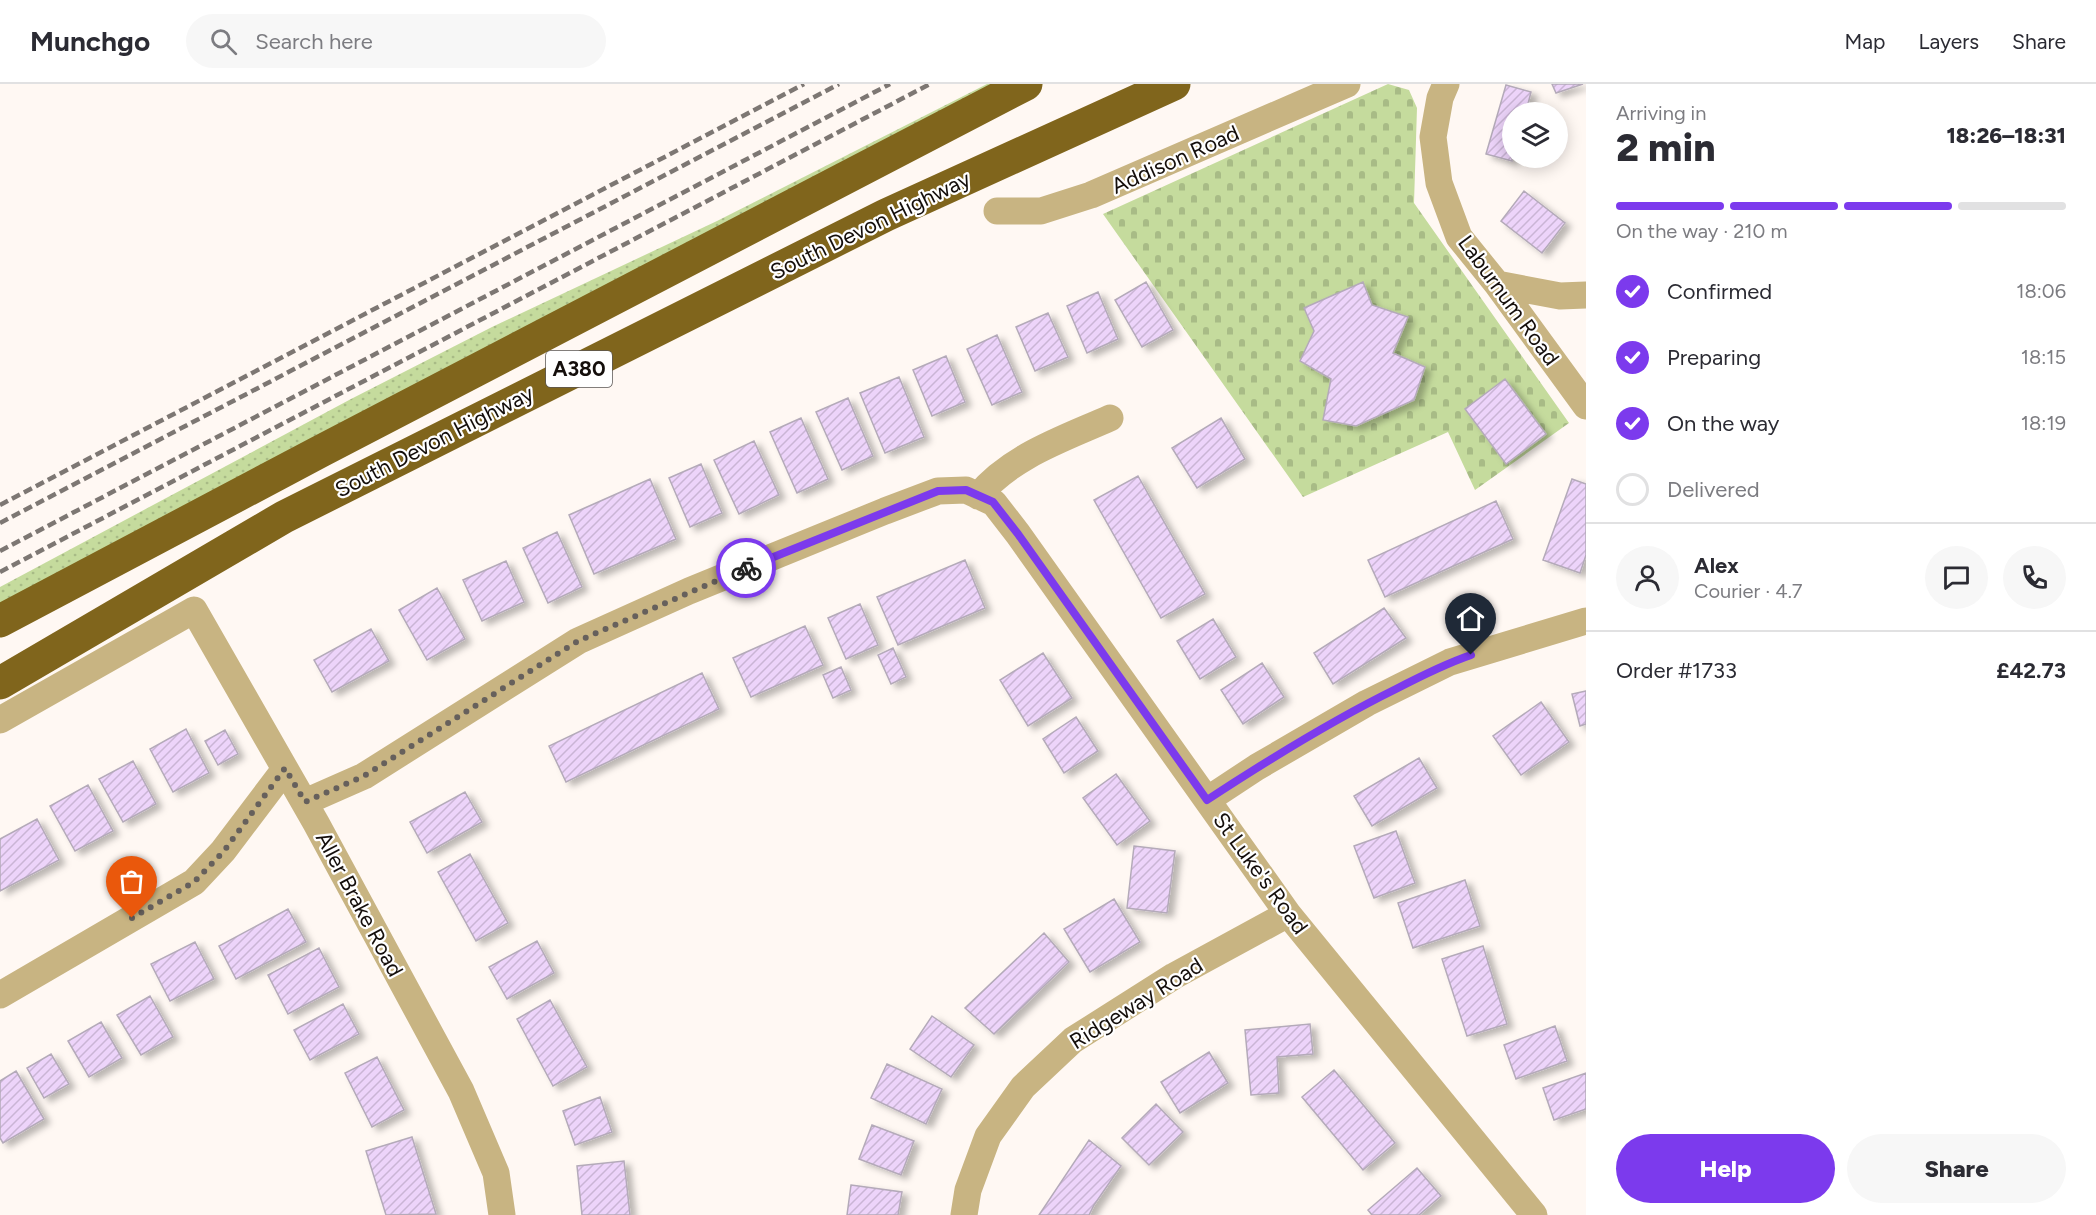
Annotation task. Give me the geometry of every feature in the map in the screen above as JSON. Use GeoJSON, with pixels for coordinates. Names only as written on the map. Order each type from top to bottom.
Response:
{"type":"FeatureCollection","features":[{"type":"Feature","properties":{"kind":"highway","name":"South Devon Highway"},"geometry":{"type":"LineString","coordinates":[[0,621],[1026,84]]}},
{"type":"Feature","properties":{"kind":"highway","name":"South Devon Highway"},"geometry":{"type":"LineString","coordinates":[[0,683],[284,517],[886,215],[1174,84]]}},
{"type":"Feature","properties":{"kind":"street","name":"Addison Road"},"geometry":{"type":"LineString","coordinates":[[997,211],[1041,211],[1091,195],[1347,84]]}},
{"type":"Feature","properties":{"kind":"street","name":"Laburnum Road"},"geometry":{"type":"LineString","coordinates":[[1446,84],[1440,98],[1433,137],[1439,183],[1459,237],[1497,284],[1586,406]]}},
{"type":"Feature","properties":{"kind":"street"},"geometry":{"type":"LineString","coordinates":[[1497,284],[1560,296],[1586,295]]}},
{"type":"Feature","properties":{"kind":"street"},"geometry":{"type":"LineString","coordinates":[[978,496],[991,479],[1018,460],[1110,418]]}},
{"type":"Feature","properties":{"kind":"street","name":"St Luke's Road"},"geometry":{"type":"LineString","coordinates":[[305,802],[364,776],[578,641],[689,591],[938,491],[966,490],[993,502],[1288,914],[1534,1215]]}},
{"type":"Feature","properties":{"kind":"street","name":"Aller Brake Road"},"geometry":{"type":"LineString","coordinates":[[0,720],[194,610],[305,802],[461,1091],[496,1173],[502,1215]]}},
{"type":"Feature","properties":{"kind":"street"},"geometry":{"type":"LineString","coordinates":[[1207,800],[1257,767],[1366,703],[1450,662],[1586,621]]}},
{"type":"Feature","properties":{"kind":"street"},"geometry":{"type":"LineString","coordinates":[[0,995],[194,882],[224,851],[285,768]]}},
{"type":"Feature","properties":{"kind":"street","name":"Ridgeway Road"},"geometry":{"type":"LineString","coordinates":[[964,1215],[968,1190],[988,1136],[1023,1087],[1073,1040],[1174,976],[1288,914]]}},
{"type":"Feature","properties":{"kind":"green space"},"geometry":{"type":"Polygon","coordinates":[[[987,84],[1043,84],[779,211],[0,615],[0,587],[351,399],[492,327],[717,221],[987,84]]]}},
{"type":"Feature","properties":{"kind":"green space"},"geometry":{"type":"Polygon","coordinates":[[[1388,84],[1409,90],[1417,108],[1414,203],[1569,423],[1475,490],[1448,432],[1303,497],[1103,214],[1388,84]]]}},
{"type":"Feature","properties":{"kind":"building"},"geometry":{"type":"Polygon","coordinates":[[[1552,84],[1583,84],[1556,93],[1552,84]]]}},
{"type":"Feature","properties":{"kind":"building"},"geometry":{"type":"Polygon","coordinates":[[[1506,85],[1531,92],[1528,102],[1502,102],[1502,158],[1486,154],[1506,85]]]}},
{"type":"Feature","properties":{"kind":"building"},"geometry":{"type":"Polygon","coordinates":[[[1524,191],[1565,223],[1542,253],[1501,221],[1524,191]]]}},
{"type":"Feature","properties":{"kind":"building"},"geometry":{"type":"Polygon","coordinates":[[[1146,282],[1173,330],[1142,347],[1115,300],[1146,282]]]}},
{"type":"Feature","properties":{"kind":"building"},"geometry":{"type":"Polygon","coordinates":[[[1363,282],[1372,305],[1408,317],[1393,353],[1425,367],[1414,400],[1356,426],[1323,420],[1331,379],[1300,361],[1314,331],[1304,308],[1363,282]]]}},
{"type":"Feature","properties":{"kind":"building"},"geometry":{"type":"Polygon","coordinates":[[[1098,292],[1118,339],[1087,353],[1067,306],[1098,292]]]}},
{"type":"Feature","properties":{"kind":"building"},"geometry":{"type":"Polygon","coordinates":[[[1048,313],[1068,357],[1035,371],[1016,327],[1048,313]]]}},
{"type":"Feature","properties":{"kind":"building"},"geometry":{"type":"Polygon","coordinates":[[[997,335],[1022,392],[992,405],[967,349],[997,335]]]}},
{"type":"Feature","properties":{"kind":"building"},"geometry":{"type":"Polygon","coordinates":[[[946,356],[965,402],[932,416],[913,370],[946,356]]]}},
{"type":"Feature","properties":{"kind":"building"},"geometry":{"type":"Polygon","coordinates":[[[899,377],[924,437],[885,453],[860,393],[899,377]]]}},
{"type":"Feature","properties":{"kind":"building"},"geometry":{"type":"Polygon","coordinates":[[[1505,379],[1546,434],[1506,464],[1465,409],[1505,379]]]}},
{"type":"Feature","properties":{"kind":"building"},"geometry":{"type":"Polygon","coordinates":[[[848,398],[873,456],[842,470],[816,412],[848,398]]]}},
{"type":"Feature","properties":{"kind":"building"},"geometry":{"type":"Polygon","coordinates":[[[801,418],[828,479],[797,493],[770,432],[801,418]]]}},
{"type":"Feature","properties":{"kind":"building"},"geometry":{"type":"Polygon","coordinates":[[[1221,418],[1245,459],[1197,488],[1172,448],[1221,418]]]}},
{"type":"Feature","properties":{"kind":"building"},"geometry":{"type":"Polygon","coordinates":[[[754,441],[779,495],[739,514],[714,460],[754,441]]]}},
{"type":"Feature","properties":{"kind":"building"},"geometry":{"type":"Polygon","coordinates":[[[701,464],[722,513],[690,527],[669,478],[701,464]]]}},
{"type":"Feature","properties":{"kind":"building"},"geometry":{"type":"Polygon","coordinates":[[[1138,476],[1205,594],[1161,618],[1094,500],[1138,476]]]}},
{"type":"Feature","properties":{"kind":"building"},"geometry":{"type":"Polygon","coordinates":[[[650,479],[676,539],[594,574],[569,515],[650,479]]]}},
{"type":"Feature","properties":{"kind":"building"},"geometry":{"type":"Polygon","coordinates":[[[1572,479],[1586,484],[1586,555],[1580,573],[1543,560],[1572,479]]]}},
{"type":"Feature","properties":{"kind":"building"},"geometry":{"type":"Polygon","coordinates":[[[1496,501],[1513,539],[1385,597],[1368,560],[1496,501]]]}},
{"type":"Feature","properties":{"kind":"building"},"geometry":{"type":"Polygon","coordinates":[[[557,532],[582,587],[548,603],[523,548],[557,532]]]}},
{"type":"Feature","properties":{"kind":"building"},"geometry":{"type":"Polygon","coordinates":[[[965,560],[985,608],[898,645],[877,597],[965,560]]]}},
{"type":"Feature","properties":{"kind":"building"},"geometry":{"type":"Polygon","coordinates":[[[506,561],[524,602],[482,621],[463,580],[506,561]]]}},
{"type":"Feature","properties":{"kind":"building"},"geometry":{"type":"Polygon","coordinates":[[[437,588],[465,639],[427,660],[399,610],[437,588]]]}},
{"type":"Feature","properties":{"kind":"building"},"geometry":{"type":"Polygon","coordinates":[[[860,604],[878,645],[846,659],[828,618],[860,604]]]}},
{"type":"Feature","properties":{"kind":"building"},"geometry":{"type":"Polygon","coordinates":[[[1384,608],[1406,638],[1333,684],[1314,653],[1384,608]]]}},
{"type":"Feature","properties":{"kind":"building"},"geometry":{"type":"Polygon","coordinates":[[[1213,619],[1236,657],[1200,679],[1177,641],[1213,619]]]}},
{"type":"Feature","properties":{"kind":"building"},"geometry":{"type":"Polygon","coordinates":[[[805,626],[823,665],[751,697],[733,658],[805,626]]]}},
{"type":"Feature","properties":{"kind":"building"},"geometry":{"type":"Polygon","coordinates":[[[371,629],[389,661],[332,692],[314,660],[371,629]]]}},
{"type":"Feature","properties":{"kind":"building"},"geometry":{"type":"Polygon","coordinates":[[[893,648],[906,677],[891,684],[878,655],[893,648]]]}},
{"type":"Feature","properties":{"kind":"building"},"geometry":{"type":"Polygon","coordinates":[[[1043,653],[1072,698],[1028,726],[1000,680],[1043,653]]]}},
{"type":"Feature","properties":{"kind":"building"},"geometry":{"type":"Polygon","coordinates":[[[1262,663],[1284,697],[1243,724],[1221,690],[1262,663]]]}},
{"type":"Feature","properties":{"kind":"building"},"geometry":{"type":"Polygon","coordinates":[[[841,667],[851,690],[833,698],[823,675],[841,667]]]}},
{"type":"Feature","properties":{"kind":"building"},"geometry":{"type":"Polygon","coordinates":[[[702,673],[719,709],[566,782],[549,746],[702,673]]]}},
{"type":"Feature","properties":{"kind":"building"},"geometry":{"type":"Polygon","coordinates":[[[1586,691],[1586,724],[1580,726],[1572,694],[1586,691]]]}},
{"type":"Feature","properties":{"kind":"building"},"geometry":{"type":"Polygon","coordinates":[[[1541,702],[1569,742],[1521,775],[1493,736],[1541,702]]]}},
{"type":"Feature","properties":{"kind":"building"},"geometry":{"type":"Polygon","coordinates":[[[1076,717],[1098,751],[1064,773],[1043,739],[1076,717]]]}},
{"type":"Feature","properties":{"kind":"building"},"geometry":{"type":"Polygon","coordinates":[[[186,729],[209,773],[173,792],[150,749],[186,729]]]}},
{"type":"Feature","properties":{"kind":"building"},"geometry":{"type":"Polygon","coordinates":[[[225,730],[238,754],[218,765],[205,741],[225,730]]]}},
{"type":"Feature","properties":{"kind":"building"},"geometry":{"type":"Polygon","coordinates":[[[1419,758],[1437,788],[1372,826],[1354,796],[1419,758]]]}},
{"type":"Feature","properties":{"kind":"building"},"geometry":{"type":"Polygon","coordinates":[[[133,761],[156,804],[123,822],[99,779],[133,761]]]}},
{"type":"Feature","properties":{"kind":"building"},"geometry":{"type":"Polygon","coordinates":[[[1116,774],[1150,821],[1117,845],[1083,798],[1116,774]]]}},
{"type":"Feature","properties":{"kind":"building"},"geometry":{"type":"Polygon","coordinates":[[[88,785],[113,831],[75,851],[50,806],[88,785]]]}},
{"type":"Feature","properties":{"kind":"building"},"geometry":{"type":"Polygon","coordinates":[[[465,792],[482,822],[427,853],[410,822],[465,792]]]}},
{"type":"Feature","properties":{"kind":"building"},"geometry":{"type":"Polygon","coordinates":[[[37,819],[59,860],[0,891],[0,839],[37,819]]]}},
{"type":"Feature","properties":{"kind":"building"},"geometry":{"type":"Polygon","coordinates":[[[1396,831],[1415,883],[1374,898],[1354,846],[1396,831]]]}},
{"type":"Feature","properties":{"kind":"building"},"geometry":{"type":"Polygon","coordinates":[[[1134,846],[1175,851],[1167,913],[1127,908],[1134,846]]]}},
{"type":"Feature","properties":{"kind":"building"},"geometry":{"type":"Polygon","coordinates":[[[470,854],[508,923],[476,941],[438,872],[470,854]]]}},
{"type":"Feature","properties":{"kind":"building"},"geometry":{"type":"Polygon","coordinates":[[[1465,880],[1480,926],[1413,948],[1398,903],[1465,880]]]}},
{"type":"Feature","properties":{"kind":"building"},"geometry":{"type":"Polygon","coordinates":[[[1114,899],[1140,942],[1090,972],[1064,929],[1114,899]]]}},
{"type":"Feature","properties":{"kind":"building"},"geometry":{"type":"Polygon","coordinates":[[[288,909],[306,942],[236,979],[219,946],[288,909]]]}},
{"type":"Feature","properties":{"kind":"building"},"geometry":{"type":"Polygon","coordinates":[[[1044,933],[1069,962],[994,1034],[965,1008],[1044,933]]]}},
{"type":"Feature","properties":{"kind":"building"},"geometry":{"type":"Polygon","coordinates":[[[537,941],[554,973],[507,999],[489,967],[537,941]]]}},
{"type":"Feature","properties":{"kind":"building"},"geometry":{"type":"Polygon","coordinates":[[[195,942],[214,979],[170,1001],[151,964],[195,942]]]}},
{"type":"Feature","properties":{"kind":"building"},"geometry":{"type":"Polygon","coordinates":[[[1483,946],[1507,1024],[1467,1036],[1442,959],[1483,946]]]}},
{"type":"Feature","properties":{"kind":"building"},"geometry":{"type":"Polygon","coordinates":[[[319,948],[339,987],[288,1014],[268,975],[319,948]]]}},
{"type":"Feature","properties":{"kind":"building"},"geometry":{"type":"Polygon","coordinates":[[[150,996],[173,1037],[141,1055],[117,1015],[150,996]]]}},
{"type":"Feature","properties":{"kind":"building"},"geometry":{"type":"Polygon","coordinates":[[[550,1000],[587,1067],[553,1086],[517,1019],[550,1000]]]}},
{"type":"Feature","properties":{"kind":"building"},"geometry":{"type":"Polygon","coordinates":[[[343,1004],[359,1034],[310,1060],[294,1030],[343,1004]]]}},
{"type":"Feature","properties":{"kind":"building"},"geometry":{"type":"Polygon","coordinates":[[[932,1016],[974,1045],[951,1077],[910,1049],[932,1016]]]}},
{"type":"Feature","properties":{"kind":"building"},"geometry":{"type":"Polygon","coordinates":[[[101,1022],[122,1058],[89,1077],[68,1041],[101,1022]]]}},
{"type":"Feature","properties":{"kind":"building"},"geometry":{"type":"Polygon","coordinates":[[[1310,1024],[1313,1054],[1277,1057],[1279,1093],[1251,1095],[1245,1030],[1310,1024]]]}},
{"type":"Feature","properties":{"kind":"building"},"geometry":{"type":"Polygon","coordinates":[[[1555,1026],[1567,1061],[1516,1079],[1504,1045],[1555,1026]]]}},
{"type":"Feature","properties":{"kind":"building"},"geometry":{"type":"Polygon","coordinates":[[[1209,1052],[1228,1083],[1180,1113],[1161,1082],[1209,1052]]]}},
{"type":"Feature","properties":{"kind":"building"},"geometry":{"type":"Polygon","coordinates":[[[51,1054],[69,1084],[44,1098],[27,1068],[51,1054]]]}},
{"type":"Feature","properties":{"kind":"building"},"geometry":{"type":"Polygon","coordinates":[[[377,1057],[404,1110],[372,1127],[345,1073],[377,1057]]]}},
{"type":"Feature","properties":{"kind":"building"},"geometry":{"type":"Polygon","coordinates":[[[887,1064],[942,1089],[926,1124],[871,1098],[887,1064]]]}},
{"type":"Feature","properties":{"kind":"building"},"geometry":{"type":"Polygon","coordinates":[[[1334,1070],[1395,1143],[1363,1170],[1302,1097],[1334,1070]]]}},
{"type":"Feature","properties":{"kind":"building"},"geometry":{"type":"Polygon","coordinates":[[[16,1071],[44,1119],[3,1143],[0,1138],[0,1081],[16,1071]]]}},
{"type":"Feature","properties":{"kind":"building"},"geometry":{"type":"Polygon","coordinates":[[[1586,1073],[1586,1109],[1554,1120],[1543,1088],[1586,1073]]]}},
{"type":"Feature","properties":{"kind":"building"},"geometry":{"type":"Polygon","coordinates":[[[600,1097],[612,1132],[575,1145],[563,1111],[600,1097]]]}},
{"type":"Feature","properties":{"kind":"building"},"geometry":{"type":"Polygon","coordinates":[[[1156,1104],[1183,1132],[1149,1165],[1122,1138],[1156,1104]]]}},
{"type":"Feature","properties":{"kind":"building"},"geometry":{"type":"Polygon","coordinates":[[[872,1125],[914,1141],[901,1175],[859,1159],[872,1125]]]}},
{"type":"Feature","properties":{"kind":"building"},"geometry":{"type":"Polygon","coordinates":[[[412,1137],[436,1214],[386,1215],[366,1151],[412,1137]]]}},
{"type":"Feature","properties":{"kind":"building"},"geometry":{"type":"Polygon","coordinates":[[[1089,1140],[1121,1166],[1089,1215],[1039,1215],[1089,1140]]]}},
{"type":"Feature","properties":{"kind":"building"},"geometry":{"type":"Polygon","coordinates":[[[624,1161],[630,1215],[582,1215],[577,1166],[624,1161]]]}},
{"type":"Feature","properties":{"kind":"building"},"geometry":{"type":"Polygon","coordinates":[[[1417,1168],[1441,1196],[1419,1215],[1372,1215],[1368,1210],[1417,1168]]]}},
{"type":"Feature","properties":{"kind":"building"},"geometry":{"type":"Polygon","coordinates":[[[851,1185],[902,1192],[898,1215],[847,1215],[851,1185]]]}},
{"type":"Feature","properties":{"kind":"railway"},"geometry":{"type":"LineString","coordinates":[[0,505],[804,84]]}},
{"type":"Feature","properties":{"kind":"railway"},"geometry":{"type":"LineString","coordinates":[[0,523],[839,84]]}},
{"type":"Feature","properties":{"kind":"railway"},"geometry":{"type":"LineString","coordinates":[[0,551],[890,84]]}},
{"type":"Feature","properties":{"kind":"railway"},"geometry":{"type":"LineString","coordinates":[[0,572],[930,84]]}},
{"type":"Feature","properties":{"kind":"way so far"},"geometry":{"type":"LineString","coordinates":[[132,918],[194,882],[224,851],[285,768],[305,802],[364,776],[578,641],[746,568]]}},
{"type":"Feature","properties":{"kind":"route"},"geometry":{"type":"LineString","coordinates":[[746,568],[938,491],[966,490],[993,502],[1207,800],[1257,767],[1366,703],[1450,662],[1471,655]]}}]}
